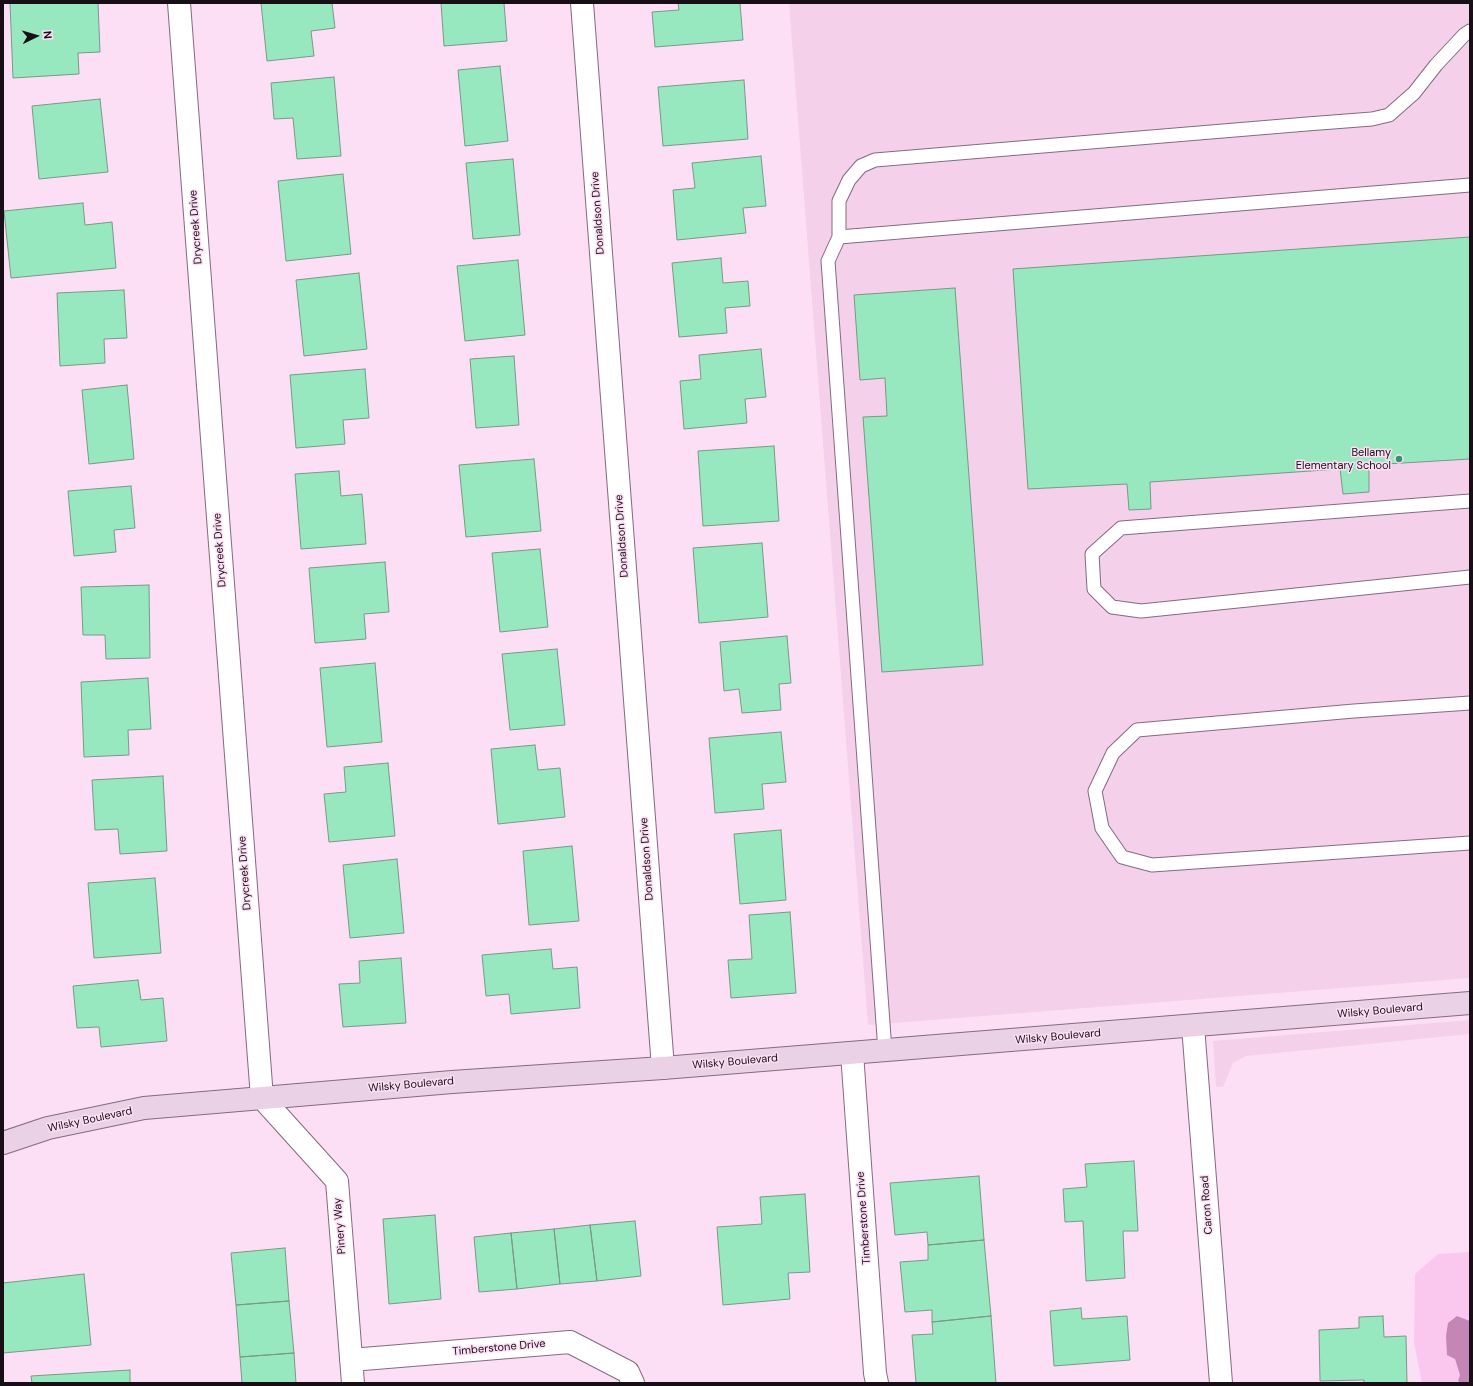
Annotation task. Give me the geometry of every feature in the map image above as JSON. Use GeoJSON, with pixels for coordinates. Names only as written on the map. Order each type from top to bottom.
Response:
{"type":"FeatureCollection","features":[{"type":"Feature","properties":{"kind":"main road","name":"Wilsky Boulevard"},"geometry":{"type":"LineString","coordinates":[[3,1143],[48,1128],[144,1108],[452,1082],[885,1051],[1470,1003]]}},
{"type":"Feature","properties":{"kind":"street","name":"Drycreek Drive"},"geometry":{"type":"LineString","coordinates":[[179,3],[262,1098]]}},
{"type":"Feature","properties":{"kind":"street","name":"Donaldson Drive"},"geometry":{"type":"LineString","coordinates":[[582,3],[663,1068]]}},
{"type":"Feature","properties":{"kind":"street","name":"Caron Road"},"geometry":{"type":"LineString","coordinates":[[1193,1026],[1221,1383]]}},
{"type":"Feature","properties":{"kind":"street","name":"Timberstone Drive"},"geometry":{"type":"LineString","coordinates":[[852,1053],[875,1373],[877,1383]]}},
{"type":"Feature","properties":{"kind":"street","name":"Pinery Way"},"geometry":{"type":"LineString","coordinates":[[262,1098],[337,1181],[353,1383]]}},
{"type":"Feature","properties":{"kind":"street","name":"Timberstone Drive"},"geometry":{"type":"LineString","coordinates":[[351,1360],[570,1342],[628,1372],[633,1383]]}},
{"type":"Feature","properties":{"kind":"lane"},"geometry":{"type":"LineString","coordinates":[[885,1051],[828,261],[839,237],[839,201],[849,180],[861,166],[875,160],[1372,119],[1389,115],[1414,93],[1436,65],[1464,35],[1470,31]]}},
{"type":"Feature","properties":{"kind":"lane"},"geometry":{"type":"LineString","coordinates":[[839,237],[1470,185]]}},
{"type":"Feature","properties":{"kind":"lane"},"geometry":{"type":"LineString","coordinates":[[1470,501],[1121,528],[1092,554],[1094,589],[1112,607],[1142,610],[1470,577]]}},
{"type":"Feature","properties":{"kind":"lane"},"geometry":{"type":"LineString","coordinates":[[1470,703],[1354,711],[1137,730],[1113,753],[1096,791],[1102,828],[1122,857],[1152,865],[1470,843]]}},
{"type":"Feature","properties":{"kind":"shaded area"},"geometry":{"type":"Polygon","coordinates":[[[789,3],[1470,3],[1470,978],[868,1025],[789,3]]]}},
{"type":"Feature","properties":{"kind":"shaded area"},"geometry":{"type":"Polygon","coordinates":[[[1470,1020],[1470,1034],[1246,1056],[1233,1063],[1223,1087],[1216,1087],[1213,1041],[1470,1020]]]}},
{"type":"Feature","properties":{"kind":"shaded area"},"geometry":{"type":"Polygon","coordinates":[[[1470,1252],[1470,1321],[1457,1316],[1455,1359],[1460,1375],[1458,1381],[1461,1383],[1422,1383],[1414,1343],[1415,1274],[1438,1254],[1470,1252]]]}},
{"type":"Feature","properties":{"kind":"shaded area"},"geometry":{"type":"Polygon","coordinates":[[[1457,1316],[1470,1321],[1470,1383],[1461,1383],[1458,1381],[1460,1375],[1455,1359],[1447,1355],[1446,1336],[1448,1323],[1457,1316]]]}},
{"type":"Feature","properties":{"kind":"building"},"geometry":{"type":"Polygon","coordinates":[[[10,3],[98,3],[100,52],[78,53],[79,74],[13,78],[10,3]]]}},
{"type":"Feature","properties":{"kind":"building"},"geometry":{"type":"Polygon","coordinates":[[[261,3],[332,3],[335,28],[311,31],[314,56],[267,61],[261,3]]]}},
{"type":"Feature","properties":{"kind":"building"},"geometry":{"type":"Polygon","coordinates":[[[441,3],[504,3],[507,41],[444,46],[441,3]]]}},
{"type":"Feature","properties":{"kind":"building"},"geometry":{"type":"Polygon","coordinates":[[[678,3],[740,3],[743,40],[655,47],[652,12],[679,10],[678,3]]]}},
{"type":"Feature","properties":{"kind":"building"},"geometry":{"type":"Polygon","coordinates":[[[500,66],[508,141],[465,146],[458,70],[500,66]]]}},
{"type":"Feature","properties":{"kind":"building"},"geometry":{"type":"Polygon","coordinates":[[[334,77],[341,156],[297,159],[293,118],[274,119],[271,83],[334,77]]]}},
{"type":"Feature","properties":{"kind":"building"},"geometry":{"type":"Polygon","coordinates":[[[744,80],[748,139],[663,146],[658,87],[744,80]]]}},
{"type":"Feature","properties":{"kind":"building"},"geometry":{"type":"Polygon","coordinates":[[[100,99],[108,172],[39,179],[32,106],[100,99]]]}},
{"type":"Feature","properties":{"kind":"building"},"geometry":{"type":"Polygon","coordinates":[[[761,156],[766,206],[743,208],[746,233],[677,240],[673,190],[695,188],[692,163],[761,156]]]}},
{"type":"Feature","properties":{"kind":"building"},"geometry":{"type":"Polygon","coordinates":[[[513,159],[520,235],[473,239],[466,163],[513,159]]]}},
{"type":"Feature","properties":{"kind":"building"},"geometry":{"type":"Polygon","coordinates":[[[343,174],[351,254],[286,261],[278,181],[343,174]]]}},
{"type":"Feature","properties":{"kind":"building"},"geometry":{"type":"Polygon","coordinates":[[[83,203],[85,225],[112,222],[116,268],[11,278],[4,211],[83,203]]]}},
{"type":"Feature","properties":{"kind":"building"},"geometry":{"type":"Polygon","coordinates":[[[1470,237],[1470,459],[1369,465],[1369,492],[1343,494],[1340,469],[1150,482],[1151,509],[1129,510],[1127,484],[1028,489],[1013,269],[1470,237]]]}},
{"type":"Feature","properties":{"kind":"building"},"geometry":{"type":"Polygon","coordinates":[[[721,258],[723,283],[748,281],[750,306],[725,308],[727,333],[679,337],[672,263],[721,258]]]}},
{"type":"Feature","properties":{"kind":"building"},"geometry":{"type":"Polygon","coordinates":[[[518,260],[525,335],[465,341],[457,266],[518,260]]]}},
{"type":"Feature","properties":{"kind":"building"},"geometry":{"type":"Polygon","coordinates":[[[359,273],[367,349],[304,356],[296,280],[359,273]]]}},
{"type":"Feature","properties":{"kind":"building"},"geometry":{"type":"Polygon","coordinates":[[[955,288],[983,665],[882,672],[863,417],[887,416],[885,378],[860,380],[854,295],[955,288]]]}},
{"type":"Feature","properties":{"kind":"building"},"geometry":{"type":"Polygon","coordinates":[[[124,290],[127,338],[104,339],[105,363],[60,366],[57,293],[124,290]]]}},
{"type":"Feature","properties":{"kind":"building"},"geometry":{"type":"Polygon","coordinates":[[[761,349],[766,397],[745,399],[747,423],[684,429],[680,381],[701,379],[699,355],[761,349]]]}},
{"type":"Feature","properties":{"kind":"building"},"geometry":{"type":"Polygon","coordinates":[[[514,356],[519,425],[476,428],[470,359],[514,356]]]}},
{"type":"Feature","properties":{"kind":"building"},"geometry":{"type":"Polygon","coordinates":[[[365,369],[369,418],[343,420],[345,444],[296,448],[290,375],[365,369]]]}},
{"type":"Feature","properties":{"kind":"building"},"geometry":{"type":"Polygon","coordinates":[[[127,385],[134,459],[89,464],[82,390],[127,385]]]}},
{"type":"Feature","properties":{"kind":"building"},"geometry":{"type":"Polygon","coordinates":[[[774,446],[779,521],[703,526],[698,451],[774,446]]]}},
{"type":"Feature","properties":{"kind":"building"},"geometry":{"type":"Polygon","coordinates":[[[534,459],[541,531],[466,537],[459,465],[534,459]]]}},
{"type":"Feature","properties":{"kind":"building"},"geometry":{"type":"Polygon","coordinates":[[[339,471],[341,496],[362,494],[366,544],[301,549],[295,474],[339,471]]]}},
{"type":"Feature","properties":{"kind":"building"},"geometry":{"type":"Polygon","coordinates":[[[131,486],[135,528],[114,530],[116,552],[74,556],[68,491],[131,486]]]}},
{"type":"Feature","properties":{"kind":"building"},"geometry":{"type":"Polygon","coordinates":[[[762,543],[768,617],[699,623],[693,548],[762,543]]]}},
{"type":"Feature","properties":{"kind":"building"},"geometry":{"type":"Polygon","coordinates":[[[540,549],[548,627],[500,632],[492,553],[540,549]]]}},
{"type":"Feature","properties":{"kind":"building"},"geometry":{"type":"Polygon","coordinates":[[[385,562],[389,612],[364,614],[366,639],[315,643],[309,568],[385,562]]]}},
{"type":"Feature","properties":{"kind":"building"},"geometry":{"type":"Polygon","coordinates":[[[149,585],[150,658],[106,659],[105,635],[83,635],[81,587],[149,585]]]}},
{"type":"Feature","properties":{"kind":"building"},"geometry":{"type":"Polygon","coordinates":[[[787,636],[791,683],[779,684],[781,710],[742,713],[739,689],[724,691],[720,642],[787,636]]]}},
{"type":"Feature","properties":{"kind":"building"},"geometry":{"type":"Polygon","coordinates":[[[557,649],[565,725],[510,730],[502,654],[557,649]]]}},
{"type":"Feature","properties":{"kind":"building"},"geometry":{"type":"Polygon","coordinates":[[[375,663],[382,742],[327,747],[320,668],[375,663]]]}},
{"type":"Feature","properties":{"kind":"building"},"geometry":{"type":"Polygon","coordinates":[[[148,678],[151,729],[128,730],[129,755],[84,757],[81,682],[148,678]]]}},
{"type":"Feature","properties":{"kind":"building"},"geometry":{"type":"Polygon","coordinates":[[[781,732],[786,782],[762,784],[764,809],[715,813],[709,738],[781,732]]]}},
{"type":"Feature","properties":{"kind":"building"},"geometry":{"type":"Polygon","coordinates":[[[535,745],[538,770],[560,768],[565,817],[498,824],[491,749],[535,745]]]}},
{"type":"Feature","properties":{"kind":"building"},"geometry":{"type":"Polygon","coordinates":[[[388,763],[395,836],[329,842],[324,794],[346,792],[344,767],[388,763]]]}},
{"type":"Feature","properties":{"kind":"building"},"geometry":{"type":"Polygon","coordinates":[[[163,776],[167,851],[120,854],[118,829],[95,830],[92,780],[163,776]]]}},
{"type":"Feature","properties":{"kind":"building"},"geometry":{"type":"Polygon","coordinates":[[[781,830],[786,900],[740,904],[734,834],[781,830]]]}},
{"type":"Feature","properties":{"kind":"building"},"geometry":{"type":"Polygon","coordinates":[[[572,846],[579,921],[529,925],[523,851],[572,846]]]}},
{"type":"Feature","properties":{"kind":"building"},"geometry":{"type":"Polygon","coordinates":[[[397,859],[404,933],[350,938],[343,865],[397,859]]]}},
{"type":"Feature","properties":{"kind":"building"},"geometry":{"type":"Polygon","coordinates":[[[155,878],[161,953],[94,958],[88,883],[155,878]]]}},
{"type":"Feature","properties":{"kind":"building"},"geometry":{"type":"Polygon","coordinates":[[[790,912],[796,993],[731,998],[728,960],[752,959],[749,915],[790,912]]]}},
{"type":"Feature","properties":{"kind":"building"},"geometry":{"type":"Polygon","coordinates":[[[551,949],[553,969],[577,967],[580,1008],[511,1014],[509,994],[486,996],[482,955],[551,949]]]}},
{"type":"Feature","properties":{"kind":"building"},"geometry":{"type":"Polygon","coordinates":[[[401,958],[406,1023],[343,1027],[339,984],[360,983],[359,961],[401,958]]]}},
{"type":"Feature","properties":{"kind":"building"},"geometry":{"type":"Polygon","coordinates":[[[138,980],[141,1000],[163,998],[167,1041],[101,1047],[99,1027],[77,1028],[73,986],[138,980]]]}},
{"type":"Feature","properties":{"kind":"building"},"geometry":{"type":"Polygon","coordinates":[[[1134,1161],[1138,1231],[1123,1231],[1125,1278],[1086,1281],[1083,1221],[1065,1222],[1063,1189],[1087,1187],[1085,1164],[1134,1161]]]}},
{"type":"Feature","properties":{"kind":"building"},"geometry":{"type":"Polygon","coordinates":[[[979,1176],[984,1240],[928,1245],[927,1232],[895,1235],[890,1183],[979,1176]]]}},
{"type":"Feature","properties":{"kind":"building"},"geometry":{"type":"Polygon","coordinates":[[[805,1194],[810,1272],[788,1273],[790,1299],[723,1305],[717,1227],[762,1224],[760,1197],[805,1194]]]}},
{"type":"Feature","properties":{"kind":"building"},"geometry":{"type":"Polygon","coordinates":[[[435,1215],[441,1299],[389,1304],[383,1219],[435,1215]]]}},
{"type":"Feature","properties":{"kind":"building"},"geometry":{"type":"Polygon","coordinates":[[[635,1221],[641,1276],[597,1281],[590,1225],[635,1221]]]}},
{"type":"Feature","properties":{"kind":"building"},"geometry":{"type":"Polygon","coordinates":[[[590,1225],[597,1281],[560,1284],[554,1229],[590,1225]]]}},
{"type":"Feature","properties":{"kind":"building"},"geometry":{"type":"Polygon","coordinates":[[[554,1229],[560,1284],[517,1289],[511,1233],[554,1229]]]}},
{"type":"Feature","properties":{"kind":"building"},"geometry":{"type":"Polygon","coordinates":[[[511,1233],[517,1289],[479,1292],[474,1237],[511,1233]]]}},
{"type":"Feature","properties":{"kind":"building"},"geometry":{"type":"Polygon","coordinates":[[[984,1240],[991,1316],[932,1322],[932,1310],[905,1312],[900,1262],[928,1260],[928,1245],[984,1240]]]}},
{"type":"Feature","properties":{"kind":"building"},"geometry":{"type":"Polygon","coordinates":[[[285,1248],[289,1301],[236,1305],[231,1253],[285,1248]]]}},
{"type":"Feature","properties":{"kind":"building"},"geometry":{"type":"Polygon","coordinates":[[[84,1274],[91,1345],[3,1353],[3,1283],[84,1274]]]}},
{"type":"Feature","properties":{"kind":"building"},"geometry":{"type":"Polygon","coordinates":[[[289,1301],[294,1353],[240,1357],[236,1305],[289,1301]]]}},
{"type":"Feature","properties":{"kind":"building"},"geometry":{"type":"Polygon","coordinates":[[[1081,1308],[1082,1319],[1127,1316],[1130,1360],[1054,1366],[1050,1311],[1081,1308]]]}},
{"type":"Feature","properties":{"kind":"building"},"geometry":{"type":"Polygon","coordinates":[[[991,1316],[996,1383],[916,1383],[912,1335],[933,1334],[932,1322],[991,1316]]]}},
{"type":"Feature","properties":{"kind":"building"},"geometry":{"type":"Polygon","coordinates":[[[1383,1316],[1384,1337],[1406,1336],[1407,1383],[1364,1383],[1364,1380],[1320,1381],[1319,1330],[1359,1328],[1359,1317],[1383,1316]]]}},
{"type":"Feature","properties":{"kind":"building"},"geometry":{"type":"Polygon","coordinates":[[[294,1353],[296,1383],[242,1383],[240,1357],[294,1353]]]}},
{"type":"Feature","properties":{"kind":"building"},"geometry":{"type":"Polygon","coordinates":[[[130,1370],[130,1383],[32,1383],[31,1376],[130,1370]]]}},
{"type":"Feature","properties":{"kind":"place","name":"Bellamy Elementary School"},"geometry":{"type":"Point","coordinates":[1399,459]}}]}
